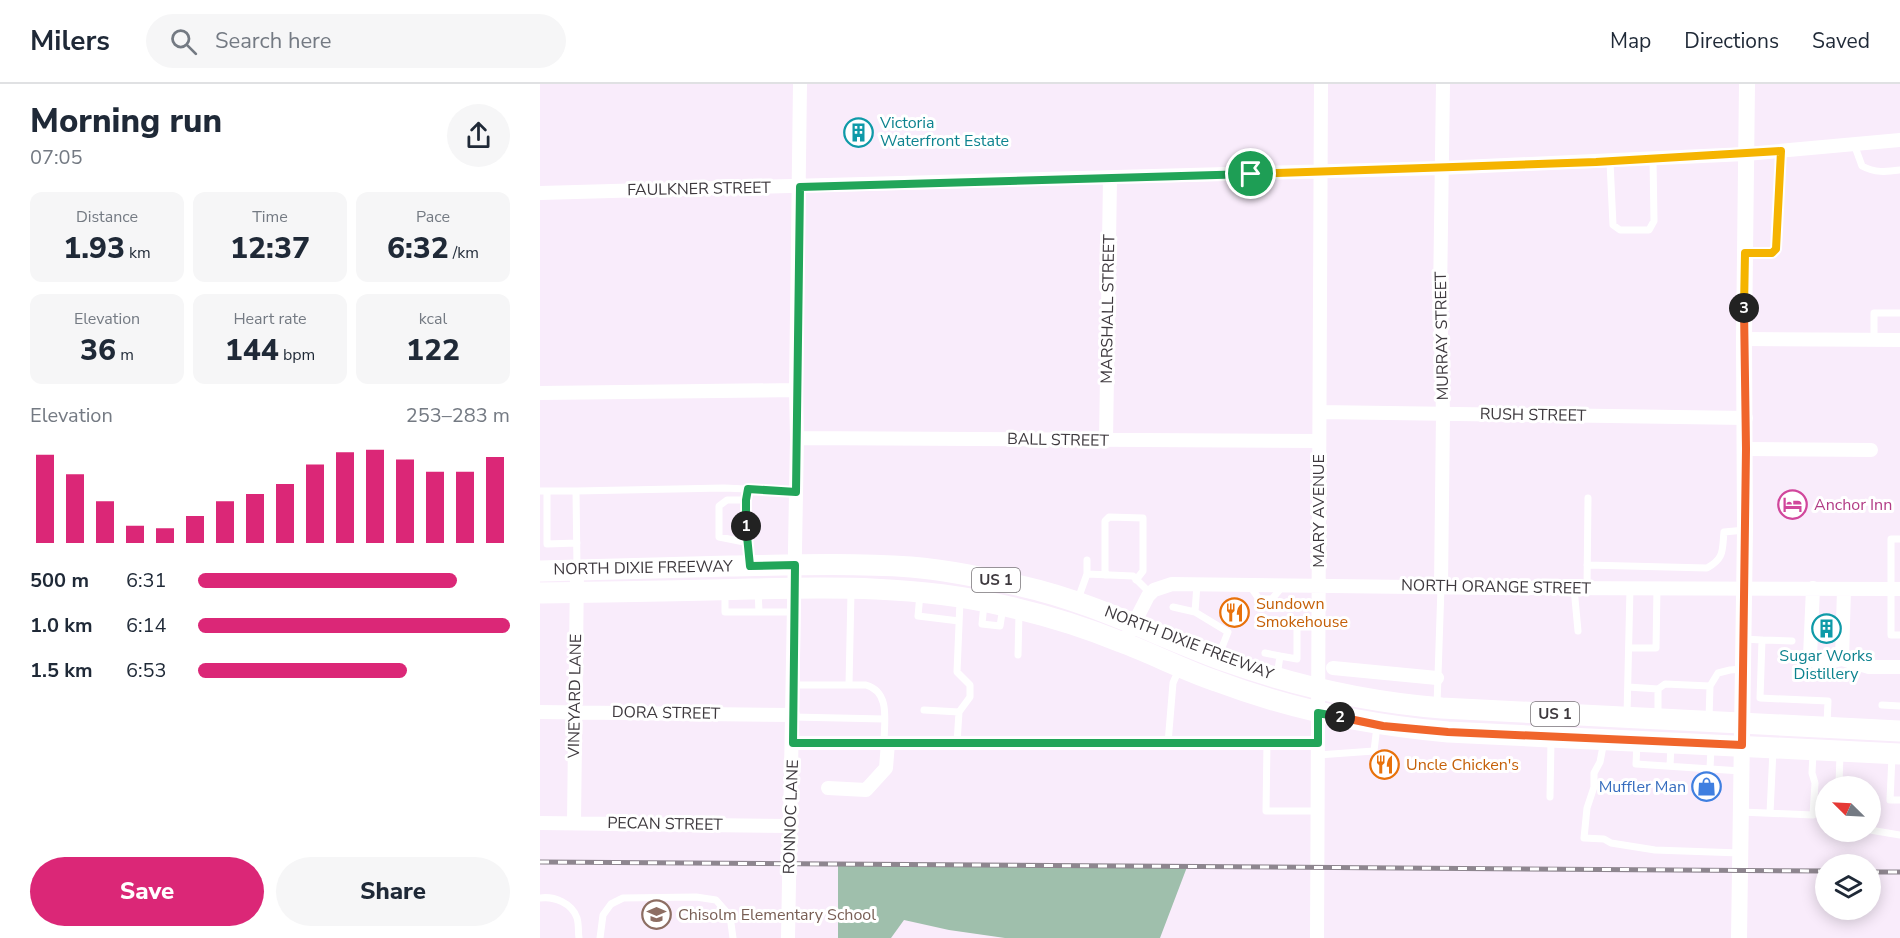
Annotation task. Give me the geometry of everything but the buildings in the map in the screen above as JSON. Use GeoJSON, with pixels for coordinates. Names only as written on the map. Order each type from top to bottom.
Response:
{"type":"FeatureCollection","features":[{"type":"Feature","properties":{"kind":"main road","name":"NORTH DIXIE FREEWAY"},"geometry":{"type":"LineString","coordinates":[[540,571],[795,565],[879,566],[931,570],[1022,586],[1077,601],[1134,622],[1218,658],[1276,677],[1377,701],[1437,708],[1900,731]]}},
{"type":"Feature","properties":{"kind":"main road","name":"NORTH DIXIE FREEWAY"},"geometry":{"type":"LineString","coordinates":[[540,593],[851,587],[920,591],[1002,605],[1078,626],[1241,690],[1318,713],[1378,724],[1448,732],[1892,753]]}},
{"type":"Feature","properties":{"kind":"street","name":"RONNOC LANE"},"geometry":{"type":"LineString","coordinates":[[788,938],[793,743],[800,84]]}},
{"type":"Feature","properties":{"kind":"street","name":"MARY AVENUE"},"geometry":{"type":"LineString","coordinates":[[1317,938],[1321,84]]}},
{"type":"Feature","properties":{"kind":"street","name":"MURRAY STREET"},"geometry":{"type":"LineString","coordinates":[[1441,588],[1443,414],[1440,297],[1443,84]]}},
{"type":"Feature","properties":{"kind":"street"},"geometry":{"type":"LineString","coordinates":[[1739,938],[1746,449],[1744,339],[1747,84]]}},
{"type":"Feature","properties":{"kind":"street","name":"FAULKNER STREET"},"geometry":{"type":"LineString","coordinates":[[540,193],[1610,162],[1746,154],[1900,140]]}},
{"type":"Feature","properties":{"kind":"street","name":"MARSHALL STREET"},"geometry":{"type":"LineString","coordinates":[[1106,441],[1110,178]]}},
{"type":"Feature","properties":{"kind":"street"},"geometry":{"type":"LineString","coordinates":[[1744,339],[1900,340]]}},
{"type":"Feature","properties":{"kind":"street"},"geometry":{"type":"LineString","coordinates":[[540,393],[796,390]]}},
{"type":"Feature","properties":{"kind":"street","name":"RUSH STREET"},"geometry":{"type":"LineString","coordinates":[[1320,412],[1746,418]]}},
{"type":"Feature","properties":{"kind":"street","name":"BALL STREET"},"geometry":{"type":"LineString","coordinates":[[797,438],[1318,441]]}},
{"type":"Feature","properties":{"kind":"street"},"geometry":{"type":"LineString","coordinates":[[1746,449],[1871,450]]}},
{"type":"Feature","properties":{"kind":"street","name":"VINEYARD LANE"},"geometry":{"type":"LineString","coordinates":[[574,823],[577,570]]}},
{"type":"Feature","properties":{"kind":"street","name":"NORTH ORANGE STREET"},"geometry":{"type":"LineString","coordinates":[[1150,594],[1172,584],[1441,588],[1896,589]]}},
{"type":"Feature","properties":{"kind":"street"},"geometry":{"type":"LineString","coordinates":[[1813,588],[1810,656],[1814,661],[1824,663],[1842,659],[1869,666],[1900,667]]}},
{"type":"Feature","properties":{"kind":"street"},"geometry":{"type":"LineString","coordinates":[[1842,659],[1844,589]]}},
{"type":"Feature","properties":{"kind":"street"},"geometry":{"type":"LineString","coordinates":[[1124,643],[1150,594]]}},
{"type":"Feature","properties":{"kind":"street"},"geometry":{"type":"LineString","coordinates":[[1333,668],[1437,678]]}},
{"type":"Feature","properties":{"kind":"street","name":"DORA STREET"},"geometry":{"type":"LineString","coordinates":[[540,712],[793,716]]}},
{"type":"Feature","properties":{"kind":"street"},"geometry":{"type":"LineString","coordinates":[[793,743],[1267,743],[1318,749]]}},
{"type":"Feature","properties":{"kind":"street"},"geometry":{"type":"LineString","coordinates":[[828,788],[866,790],[886,768],[886,743]]}},
{"type":"Feature","properties":{"kind":"street","name":"PECAN STREET"},"geometry":{"type":"LineString","coordinates":[[540,823],[790,826]]}},
{"type":"Feature","properties":{"kind":"lane"},"geometry":{"type":"LineString","coordinates":[[1854,144],[1862,166],[1871,171],[1900,170]]}},
{"type":"Feature","properties":{"kind":"lane"},"geometry":{"type":"LineString","coordinates":[[1745,253],[1772,253],[1776,249],[1781,151]]}},
{"type":"Feature","properties":{"kind":"lane"},"geometry":{"type":"LineString","coordinates":[[1610,162],[1611,221],[1613,225],[1620,230],[1649,230],[1654,220],[1653,159]]}},
{"type":"Feature","properties":{"kind":"lane"},"geometry":{"type":"LineString","coordinates":[[1874,339],[1874,314],[1900,313]]}},
{"type":"Feature","properties":{"kind":"lane"},"geometry":{"type":"LineString","coordinates":[[748,489],[747,543],[749,543],[750,566]]}},
{"type":"Feature","properties":{"kind":"lane"},"geometry":{"type":"LineString","coordinates":[[577,543],[547,544],[543,491],[748,489],[796,492]]}},
{"type":"Feature","properties":{"kind":"lane"},"geometry":{"type":"LineString","coordinates":[[576,491],[577,570]]}},
{"type":"Feature","properties":{"kind":"lane"},"geometry":{"type":"LineString","coordinates":[[1578,631],[1580,588],[1587,565],[1588,498]]}},
{"type":"Feature","properties":{"kind":"lane"},"geometry":{"type":"LineString","coordinates":[[746,500],[727,500],[719,506],[719,537],[747,543]]}},
{"type":"Feature","properties":{"kind":"lane"},"geometry":{"type":"LineString","coordinates":[[1105,575],[1105,521],[1109,517],[1143,518],[1143,571],[1136,580]]}},
{"type":"Feature","properties":{"kind":"lane"},"geometry":{"type":"LineString","coordinates":[[1587,565],[1707,568],[1718,562],[1722,554],[1724,532],[1745,530]]}},
{"type":"Feature","properties":{"kind":"lane"},"geometry":{"type":"LineString","coordinates":[[1900,539],[1892,539],[1896,589],[1891,635],[1900,635]]}},
{"type":"Feature","properties":{"kind":"lane"},"geometry":{"type":"LineString","coordinates":[[1077,601],[1087,574],[1087,560]]}},
{"type":"Feature","properties":{"kind":"lane"},"geometry":{"type":"LineString","coordinates":[[1087,574],[1133,576],[1150,594]]}},
{"type":"Feature","properties":{"kind":"lane"},"geometry":{"type":"LineString","coordinates":[[1195,612],[1197,585]]}},
{"type":"Feature","properties":{"kind":"lane"},"geometry":{"type":"LineString","coordinates":[[849,685],[851,587]]}},
{"type":"Feature","properties":{"kind":"lane"},"geometry":{"type":"LineString","coordinates":[[1437,708],[1441,588]]}},
{"type":"Feature","properties":{"kind":"lane"},"geometry":{"type":"LineString","coordinates":[[1627,717],[1630,588]]}},
{"type":"Feature","properties":{"kind":"lane"},"geometry":{"type":"LineString","coordinates":[[1629,648],[1656,648],[1657,588]]}},
{"type":"Feature","properties":{"kind":"lane"},"geometry":{"type":"LineString","coordinates":[[758,589],[759,612]]}},
{"type":"Feature","properties":{"kind":"lane"},"geometry":{"type":"LineString","coordinates":[[725,590],[725,612],[794,612]]}},
{"type":"Feature","properties":{"kind":"lane"},"geometry":{"type":"LineString","coordinates":[[920,591],[918,616],[959,621]]}},
{"type":"Feature","properties":{"kind":"lane"},"geometry":{"type":"LineString","coordinates":[[957,743],[959,712],[970,697],[970,685],[957,672],[960,597]]}},
{"type":"Feature","properties":{"kind":"lane"},"geometry":{"type":"LineString","coordinates":[[1002,605],[1018,655]]}},
{"type":"Feature","properties":{"kind":"lane"},"geometry":{"type":"LineString","coordinates":[[1173,607],[1195,612],[1228,632],[1218,658]]}},
{"type":"Feature","properties":{"kind":"lane"},"geometry":{"type":"LineString","coordinates":[[1264,653],[1297,659],[1297,627],[1318,627]]}},
{"type":"Feature","properties":{"kind":"lane"},"geometry":{"type":"LineString","coordinates":[[1743,639],[1792,641]]}},
{"type":"Feature","properties":{"kind":"lane"},"geometry":{"type":"LineString","coordinates":[[1762,640],[1760,698],[1828,700],[1827,727]]}},
{"type":"Feature","properties":{"kind":"lane"},"geometry":{"type":"LineString","coordinates":[[1276,677],[1280,656]]}},
{"type":"Feature","properties":{"kind":"lane"},"geometry":{"type":"LineString","coordinates":[[1168,743],[1173,683],[1180,667]]}},
{"type":"Feature","properties":{"kind":"lane"},"geometry":{"type":"LineString","coordinates":[[1709,721],[1710,686],[1718,673],[1730,669],[1743,669]]}},
{"type":"Feature","properties":{"kind":"lane"},"geometry":{"type":"LineString","coordinates":[[1628,687],[1658,689],[1665,684],[1710,686]]}},
{"type":"Feature","properties":{"kind":"lane"},"geometry":{"type":"LineString","coordinates":[[793,685],[866,685],[877,689],[883,699],[886,743]]}},
{"type":"Feature","properties":{"kind":"lane"},"geometry":{"type":"LineString","coordinates":[[1658,689],[1658,719]]}},
{"type":"Feature","properties":{"kind":"lane"},"geometry":{"type":"LineString","coordinates":[[1882,705],[1900,706]]}},
{"type":"Feature","properties":{"kind":"lane"},"geometry":{"type":"LineString","coordinates":[[924,710],[959,712]]}},
{"type":"Feature","properties":{"kind":"lane"},"geometry":{"type":"LineString","coordinates":[[793,716],[884,719]]}},
{"type":"Feature","properties":{"kind":"lane"},"geometry":{"type":"LineString","coordinates":[[1318,749],[1374,751],[1378,724]]}},
{"type":"Feature","properties":{"kind":"lane"},"geometry":{"type":"LineString","coordinates":[[1550,797],[1551,736]]}},
{"type":"Feature","properties":{"kind":"lane"},"geometry":{"type":"LineString","coordinates":[[1605,739],[1600,762],[1594,773],[1594,787],[1587,808],[1584,838],[1604,839],[1611,843],[1655,850],[1740,853]]}},
{"type":"Feature","properties":{"kind":"lane"},"geometry":{"type":"LineString","coordinates":[[1638,741],[1636,764],[1741,771]]}},
{"type":"Feature","properties":{"kind":"lane"},"geometry":{"type":"LineString","coordinates":[[1670,766],[1672,742]]}},
{"type":"Feature","properties":{"kind":"lane"},"geometry":{"type":"LineString","coordinates":[[1267,743],[1266,811],[1317,811]]}},
{"type":"Feature","properties":{"kind":"lane"},"geometry":{"type":"LineString","coordinates":[[1710,769],[1711,744]]}},
{"type":"Feature","properties":{"kind":"lane"},"geometry":{"type":"LineString","coordinates":[[1770,813],[1773,747]]}},
{"type":"Feature","properties":{"kind":"lane"},"geometry":{"type":"LineString","coordinates":[[1741,812],[1813,815],[1815,783],[1812,773],[1813,749]]}},
{"type":"Feature","properties":{"kind":"lane"},"geometry":{"type":"LineString","coordinates":[[1839,776],[1840,751]]}},
{"type":"Feature","properties":{"kind":"lane"},"geometry":{"type":"LineString","coordinates":[[1892,753],[1890,800],[1900,800]]}},
{"type":"Feature","properties":{"kind":"lane"},"geometry":{"type":"LineString","coordinates":[[1881,832],[1900,835]]}},
{"type":"Feature","properties":{"kind":"lane"},"geometry":{"type":"LineString","coordinates":[[600,938],[603,915],[611,904],[623,898],[696,897],[716,900],[730,916],[733,938]]}},
{"type":"Feature","properties":{"kind":"lane"},"geometry":{"type":"LineString","coordinates":[[540,898],[560,900],[572,909],[577,918],[579,938]]}},
{"type":"Feature","properties":{"kind":"green space"},"geometry":{"type":"Polygon","coordinates":[[[838,865],[1187,867],[1160,938],[1005,938],[949,930],[904,920],[891,938],[838,938],[838,865]]]}},
{"type":"Feature","properties":{"kind":"railway"},"geometry":{"type":"LineString","coordinates":[[540,862],[1815,871]]}},
{"type":"Feature","properties":{"kind":"railway"},"geometry":{"type":"LineString","coordinates":[[1881,872],[1900,872]]}},
{"type":"Feature","properties":{"kind":"place","name":"Victoria Waterfront Estate"},"geometry":{"type":"Point","coordinates":[859,132]}},
{"type":"Feature","properties":{"kind":"place","name":"Anchor Inn"},"geometry":{"type":"Point","coordinates":[1793,505]}},
{"type":"Feature","properties":{"kind":"place","name":"Sundown Smokehouse"},"geometry":{"type":"Point","coordinates":[1235,613]}},
{"type":"Feature","properties":{"kind":"place","name":"Sugar Works Distillery"},"geometry":{"type":"Point","coordinates":[1826,628]}},
{"type":"Feature","properties":{"kind":"place","name":"Uncle Chicken's"},"geometry":{"type":"Point","coordinates":[1385,765]}},
{"type":"Feature","properties":{"kind":"place","name":"Muffler Man"},"geometry":{"type":"Point","coordinates":[1707,787]}},
{"type":"Feature","properties":{"kind":"place","name":"Chisolm Elementary School"},"geometry":{"type":"Point","coordinates":[657,915]}},
{"type":"Feature","properties":{"kind":"route"},"geometry":{"type":"LineString","coordinates":[[1781,151],[1776,249],[1772,253],[1745,253],[1746,449],[1742,745],[1448,732],[1383,726],[1318,713],[1318,743],[793,743],[795,565],[750,566],[746,500],[748,489],[796,492],[800,187],[1251,174],[1596,162],[1781,151]]}}]}
